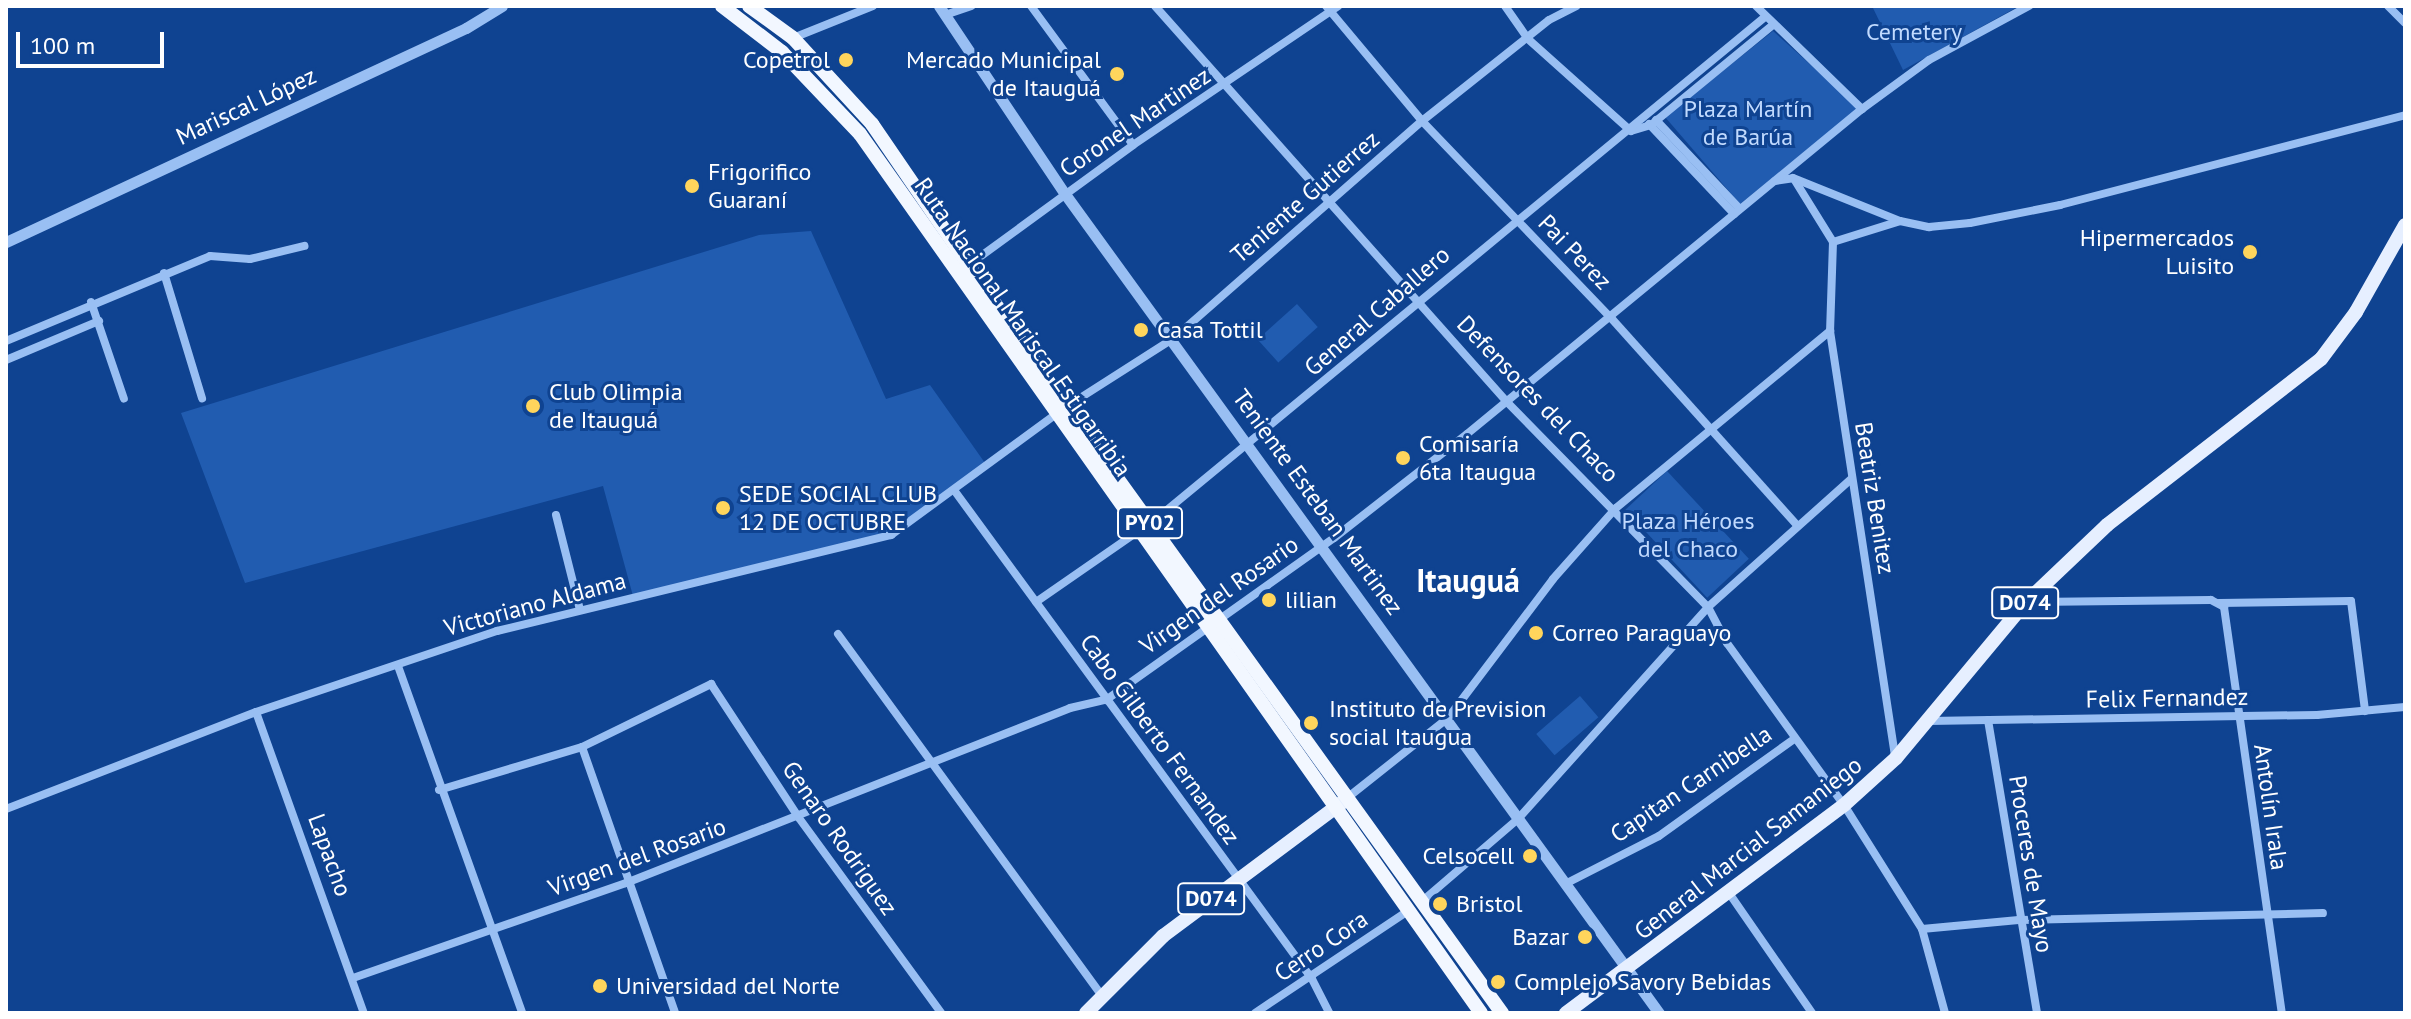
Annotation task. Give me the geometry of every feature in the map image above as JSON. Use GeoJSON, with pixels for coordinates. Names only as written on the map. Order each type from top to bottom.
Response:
{"type":"FeatureCollection","features":[{"type":"Feature","properties":{"kind":"highway","name":"Ruta Nacional Mariscal Estigarribia"},"geometry":{"type":"LineString","coordinates":[[722,6],[782,52],[838,107],[1215,623],[1414,907],[1481,1013]]}},
{"type":"Feature","properties":{"kind":"highway","name":"Ruta Nacional Mariscal Estigarribia"},"geometry":{"type":"LineString","coordinates":[[749,6],[793,38],[872,124],[970,264],[1062,410]]}},
{"type":"Feature","properties":{"kind":"highway","name":"Ruta Nacional Mariscal Estigarribia"},"geometry":{"type":"LineString","coordinates":[[1414,907],[1502,1013]]}},
{"type":"Feature","properties":{"kind":"main road","name":"General Marcial Samaniego"},"geometry":{"type":"LineString","coordinates":[[1566,1013],[1628,970],[1844,805],[1896,758],[2026,602],[2167,474],[2287,391],[2321,359],[2356,312],[2405,225]]}},
{"type":"Feature","properties":{"kind":"main road","name":"D074"},"geometry":{"type":"LineString","coordinates":[[1086,1013],[1163,936],[1342,802]]}},
{"type":"Feature","properties":{"kind":"street","name":"Mariscal López"},"geometry":{"type":"LineString","coordinates":[[6,242],[466,28],[502,6]]}},
{"type":"Feature","properties":{"kind":"street"},"geometry":{"type":"LineString","coordinates":[[793,38],[873,6]]}},
{"type":"Feature","properties":{"kind":"street","name":"Teniente Esteban Martinez"},"geometry":{"type":"LineString","coordinates":[[971,6],[942,10],[1065,194],[1174,338],[1659,1013]]}},
{"type":"Feature","properties":{"kind":"street"},"geometry":{"type":"LineString","coordinates":[[1031,6],[1133,145]]}},
{"type":"Feature","properties":{"kind":"street","name":"Defensores del Chaco"},"geometry":{"type":"LineString","coordinates":[[1155,6],[1507,402],[1616,508],[1708,607],[1727,643],[1844,805],[1922,929],[1945,1013]]}},
{"type":"Feature","properties":{"kind":"street","name":"Coronel Martinez"},"geometry":{"type":"LineString","coordinates":[[958,274],[1133,145],[1226,84],[1326,8],[1338,6]]}},
{"type":"Feature","properties":{"kind":"street"},"geometry":{"type":"LineString","coordinates":[[1505,6],[1528,39],[1631,131]]}},
{"type":"Feature","properties":{"kind":"street","name":"Teniente Gutierrez"},"geometry":{"type":"LineString","coordinates":[[1062,410],[1174,338],[1422,121],[1528,39],[1577,6]]}},
{"type":"Feature","properties":{"kind":"street"},"geometry":{"type":"LineString","coordinates":[[1756,6],[1862,109]]}},
{"type":"Feature","properties":{"kind":"street","name":"Virgen del Rosario"},"geometry":{"type":"LineString","coordinates":[[353,978],[626,883],[799,818],[1070,708],[1106,700],[1322,546],[1507,402],[1612,319],[1862,109],[1929,60],[2029,6]]}},
{"type":"Feature","properties":{"kind":"street"},"geometry":{"type":"LineString","coordinates":[[2388,6],[2405,23]]}},
{"type":"Feature","properties":{"kind":"street","name":"Pai Perez"},"geometry":{"type":"LineString","coordinates":[[1326,8],[1422,121],[1612,319],[1797,525]]}},
{"type":"Feature","properties":{"kind":"street","name":"General Caballero"},"geometry":{"type":"LineString","coordinates":[[1036,602],[1145,527],[1250,445],[1515,219],[1631,131],[1646,115],[1766,16]]}},
{"type":"Feature","properties":{"kind":"street","name":"General Caballero"},"geometry":{"type":"LineString","coordinates":[[1631,131],[1654,123],[1774,24]]}},
{"type":"Feature","properties":{"kind":"street"},"geometry":{"type":"LineString","coordinates":[[1646,115],[1737,212]]}},
{"type":"Feature","properties":{"kind":"street"},"geometry":{"type":"LineString","coordinates":[[1774,181],[1793,178],[1900,221],[1929,227],[1957,225],[2060,205],[2405,115]]}},
{"type":"Feature","properties":{"kind":"street"},"geometry":{"type":"LineString","coordinates":[[1793,178],[1833,242],[1900,221]]}},
{"type":"Feature","properties":{"kind":"street","name":"Beatriz Benitez"},"geometry":{"type":"LineString","coordinates":[[1833,242],[1830,331],[1896,758]]}},
{"type":"Feature","properties":{"kind":"street"},"geometry":{"type":"LineString","coordinates":[[6,341],[91,302],[210,256],[250,259],[304,246]]}},
{"type":"Feature","properties":{"kind":"street"},"geometry":{"type":"LineString","coordinates":[[164,273],[202,398]]}},
{"type":"Feature","properties":{"kind":"street"},"geometry":{"type":"LineString","coordinates":[[91,302],[124,399]]}},
{"type":"Feature","properties":{"kind":"street"},"geometry":{"type":"LineString","coordinates":[[6,360],[99,321]]}},
{"type":"Feature","properties":{"kind":"street"},"geometry":{"type":"LineString","coordinates":[[1342,802],[1448,718],[1553,579],[1616,508],[1830,331]]}},
{"type":"Feature","properties":{"kind":"street","name":"Victoriano Aldama"},"geometry":{"type":"LineString","coordinates":[[6,809],[256,712],[497,631],[891,535],[1062,410]]}},
{"type":"Feature","properties":{"kind":"street","name":"Cerro Cora"},"geometry":{"type":"LineString","coordinates":[[1255,1013],[1312,979],[1414,907],[1518,819],[1708,607],[1851,479]]}},
{"type":"Feature","properties":{"kind":"street","name":"Cabo Gilberto Fernandez"},"geometry":{"type":"LineString","coordinates":[[954,490],[1312,979],[1329,1013]]}},
{"type":"Feature","properties":{"kind":"street"},"geometry":{"type":"LineString","coordinates":[[556,515],[580,610]]}},
{"type":"Feature","properties":{"kind":"street"},"geometry":{"type":"LineString","coordinates":[[2026,602],[2221,605],[2351,601],[2365,711]]}},
{"type":"Feature","properties":{"kind":"street","name":"Antolín Irala"},"geometry":{"type":"LineString","coordinates":[[2221,605],[2282,1013]]}},
{"type":"Feature","properties":{"kind":"street"},"geometry":{"type":"LineString","coordinates":[[838,634],[1102,996]]}},
{"type":"Feature","properties":{"kind":"street"},"geometry":{"type":"LineString","coordinates":[[398,666],[439,790],[522,1013]]}},
{"type":"Feature","properties":{"kind":"street","name":"Genaro Rodriguez"},"geometry":{"type":"LineString","coordinates":[[582,747],[711,684],[799,818],[940,1011]]}},
{"type":"Feature","properties":{"kind":"street","name":"Felix Fernandez"},"geometry":{"type":"LineString","coordinates":[[1929,721],[2237,717],[2405,707]]}},
{"type":"Feature","properties":{"kind":"street","name":"Lapacho"},"geometry":{"type":"LineString","coordinates":[[256,712],[364,1013]]}},
{"type":"Feature","properties":{"kind":"street","name":"Proceres de Mayo"},"geometry":{"type":"LineString","coordinates":[[1988,720],[2019,920],[2037,1013]]}},
{"type":"Feature","properties":{"kind":"street","name":"Capitan Carnibella"},"geometry":{"type":"LineString","coordinates":[[1567,883],[1659,836],[1794,739]]}},
{"type":"Feature","properties":{"kind":"street"},"geometry":{"type":"LineString","coordinates":[[439,790],[582,747],[626,883],[675,1013]]}},
{"type":"Feature","properties":{"kind":"street"},"geometry":{"type":"LineString","coordinates":[[1729,893],[1812,1013]]}},
{"type":"Feature","properties":{"kind":"street"},"geometry":{"type":"LineString","coordinates":[[1922,929],[2019,920],[2323,913]]}},
{"type":"Feature","properties":{"kind":"street"},"geometry":{"type":"LineString","coordinates":[[928,1013],[940,1011]]}},
{"type":"Feature","properties":{"kind":"green space","name":"Cemetery"},"geometry":{"type":"Polygon","coordinates":[[[1872,6],[2019,6],[1903,70],[1872,6]]]}},
{"type":"Feature","properties":{"kind":"green space","name":"Plaza Martín de Barúa"},"geometry":{"type":"Polygon","coordinates":[[[1773,31],[1859,108],[1740,204],[1665,117],[1773,31]]]}},
{"type":"Feature","properties":{"kind":"green space","name":"Club Olimpia de Itauguá"},"geometry":{"type":"Polygon","coordinates":[[[811,231],[886,399],[930,385],[985,463],[886,535],[633,596],[603,486],[245,583],[181,413],[759,235],[811,231]]]}},
{"type":"Feature","properties":{"kind":"green space"},"geometry":{"type":"Polygon","coordinates":[[[1297,304],[1318,327],[1278,363],[1258,339],[1297,304]]]}},
{"type":"Feature","properties":{"kind":"green space","name":"Plaza Héroes del Chaco"},"geometry":{"type":"Polygon","coordinates":[[[1667,471],[1749,559],[1707,598],[1625,510],[1667,471]]]}},
{"type":"Feature","properties":{"kind":"green space"},"geometry":{"type":"Polygon","coordinates":[[[1580,696],[1598,717],[1555,755],[1536,734],[1580,696]]]}},
{"type":"Feature","properties":{"kind":"place","name":"Copetrol"},"geometry":{"type":"Point","coordinates":[846,60]}},
{"type":"Feature","properties":{"kind":"place","name":"Mercado Municipal de Itauguá"},"geometry":{"type":"Point","coordinates":[1117,74]}},
{"type":"Feature","properties":{"kind":"place","name":"Frigorifico Guaraní"},"geometry":{"type":"Point","coordinates":[692,186]}},
{"type":"Feature","properties":{"kind":"place","name":"Hipermercados Luisito"},"geometry":{"type":"Point","coordinates":[2250,252]}},
{"type":"Feature","properties":{"kind":"place","name":"Casa Tottil"},"geometry":{"type":"Point","coordinates":[1141,330]}},
{"type":"Feature","properties":{"kind":"place","name":"Club Olimpia de Itauguá"},"geometry":{"type":"Point","coordinates":[533,406]}},
{"type":"Feature","properties":{"kind":"place","name":"Comisaría 6ta Itaugua"},"geometry":{"type":"Point","coordinates":[1403,458]}},
{"type":"Feature","properties":{"kind":"place","name":"SEDE SOCIAL CLUB 12 DE OCTUBRE"},"geometry":{"type":"Point","coordinates":[723,508]}},
{"type":"Feature","properties":{"kind":"place","name":"lilian"},"geometry":{"type":"Point","coordinates":[1269,600]}},
{"type":"Feature","properties":{"kind":"place","name":"Correo Paraguayo"},"geometry":{"type":"Point","coordinates":[1536,633]}},
{"type":"Feature","properties":{"kind":"place","name":"Instituto de Prevision social Itaugua"},"geometry":{"type":"Point","coordinates":[1311,723]}},
{"type":"Feature","properties":{"kind":"place","name":"Celsocell"},"geometry":{"type":"Point","coordinates":[1530,856]}},
{"type":"Feature","properties":{"kind":"place","name":"Bristol"},"geometry":{"type":"Point","coordinates":[1440,904]}},
{"type":"Feature","properties":{"kind":"place","name":"Bazar"},"geometry":{"type":"Point","coordinates":[1585,937]}},
{"type":"Feature","properties":{"kind":"place","name":"Complejo Savory Bebidas"},"geometry":{"type":"Point","coordinates":[1498,982]}},
{"type":"Feature","properties":{"kind":"place","name":"Universidad del Norte"},"geometry":{"type":"Point","coordinates":[600,986]}},
{"type":"Feature","properties":{"kind":"district","name":"Itauguá"},"geometry":{"type":"Point","coordinates":[1468,580]}}]}
